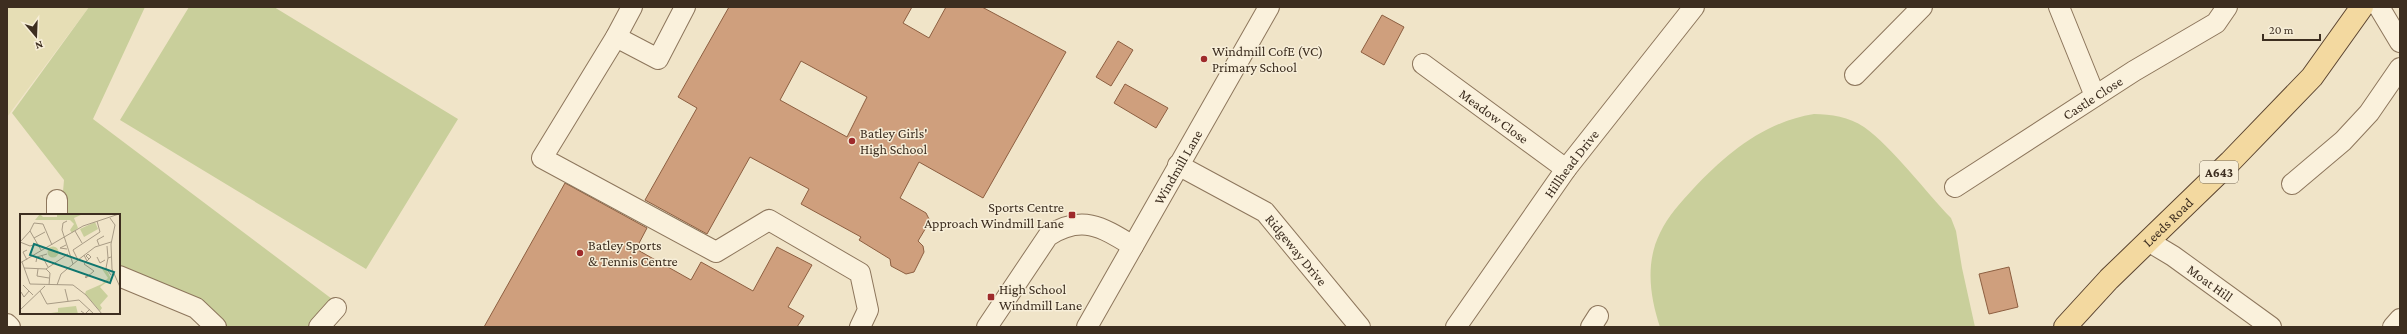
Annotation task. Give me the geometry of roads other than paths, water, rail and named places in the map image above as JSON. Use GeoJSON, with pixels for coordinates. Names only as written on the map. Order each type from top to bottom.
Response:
{"type":"FeatureCollection","features":[{"type":"Feature","properties":{"kind":"main road","name":"Leeds Road"},"geometry":{"type":"LineString","coordinates":[[2065,327],[2109,279],[2312,77],[2362,7]]}},
{"type":"Feature","properties":{"kind":"street"},"geometry":{"type":"LineString","coordinates":[[632,7],[616,37],[542,158],[716,252],[769,220],[860,272],[868,310],[860,327]]}},
{"type":"Feature","properties":{"kind":"street"},"geometry":{"type":"LineString","coordinates":[[616,37],[658,59],[685,7]]}},
{"type":"Feature","properties":{"kind":"street","name":"Windmill Lane"},"geometry":{"type":"LineString","coordinates":[[1087,327],[1269,7]]}},
{"type":"Feature","properties":{"kind":"street","name":"Hillhead Drive"},"geometry":{"type":"LineString","coordinates":[[1456,327],[1566,169],[1694,7]]}},
{"type":"Feature","properties":{"kind":"street"},"geometry":{"type":"LineString","coordinates":[[1855,75],[1922,7]]}},
{"type":"Feature","properties":{"kind":"street"},"geometry":{"type":"LineString","coordinates":[[2059,7],[2095,96]]}},
{"type":"Feature","properties":{"kind":"street","name":"Castle Close"},"geometry":{"type":"LineString","coordinates":[[1955,187],[2134,71],[2216,23],[2227,7]]}},
{"type":"Feature","properties":{"kind":"street"},"geometry":{"type":"LineString","coordinates":[[2379,7],[2400,42]]}},
{"type":"Feature","properties":{"kind":"street","name":"Meadow Close"},"geometry":{"type":"LineString","coordinates":[[1423,64],[1566,169]]}},
{"type":"Feature","properties":{"kind":"street"},"geometry":{"type":"LineString","coordinates":[[2292,184],[2343,141],[2369,113],[2400,68]]}},
{"type":"Feature","properties":{"kind":"street","name":"Ridgeway Drive"},"geometry":{"type":"LineString","coordinates":[[1178,165],[1265,212],[1360,327]]}},
{"type":"Feature","properties":{"kind":"street"},"geometry":{"type":"LineString","coordinates":[[987,327],[1048,236],[1061,228],[1084,223],[1104,228],[1133,246]]}},
{"type":"Feature","properties":{"kind":"street","name":"Moat Hill"},"geometry":{"type":"LineString","coordinates":[[2148,241],[2173,256],[2271,327]]}},
{"type":"Feature","properties":{"kind":"street"},"geometry":{"type":"LineString","coordinates":[[120,276],[196,308],[216,327]]}},
{"type":"Feature","properties":{"kind":"street"},"geometry":{"type":"LineString","coordinates":[[319,327],[336,308]]}},
{"type":"Feature","properties":{"kind":"street"},"geometry":{"type":"LineString","coordinates":[[2392,327],[2400,319]]}},
{"type":"Feature","properties":{"kind":"street"},"geometry":{"type":"LineString","coordinates":[[7,324],[10,327]]}},
{"type":"Feature","properties":{"kind":"place","name":"Windmill CofE (VC) Primary School"},"geometry":{"type":"Point","coordinates":[1204,59]}},
{"type":"Feature","properties":{"kind":"place","name":"Batley Girls' High School"},"geometry":{"type":"Point","coordinates":[852,141]}},
{"type":"Feature","properties":{"kind":"place","name":"Sports Centre Approach Windmill Lane"},"geometry":{"type":"Point","coordinates":[1072,215]}},
{"type":"Feature","properties":{"kind":"place","name":"Batley Sports & Tennis Centre"},"geometry":{"type":"Point","coordinates":[580,253]}},
{"type":"Feature","properties":{"kind":"place","name":"High School Windmill Lane"},"geometry":{"type":"Point","coordinates":[991,297]}}]}
